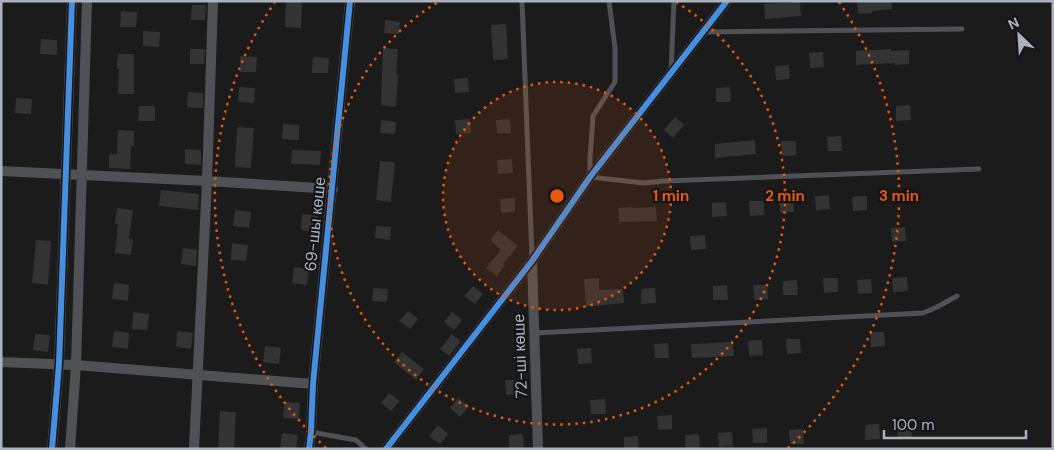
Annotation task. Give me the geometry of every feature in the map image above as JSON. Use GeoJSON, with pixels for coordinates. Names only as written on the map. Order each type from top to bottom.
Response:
{"type":"FeatureCollection","features":[{"type":"Feature","properties":{"kind":"street"},"geometry":{"type":"LineString","coordinates":[[52,449],[59,364],[72,1]]}},
{"type":"Feature","properties":{"kind":"street"},"geometry":{"type":"LineString","coordinates":[[70,449],[76,365],[87,1]]}},
{"type":"Feature","properties":{"kind":"street"},"geometry":{"type":"LineString","coordinates":[[194,449],[207,181],[213,1]]}},
{"type":"Feature","properties":{"kind":"street","name":"69-шы көше"},"geometry":{"type":"LineString","coordinates":[[308,449],[350,1]]}},
{"type":"Feature","properties":{"kind":"street"},"geometry":{"type":"LineString","coordinates":[[386,449],[532,261],[590,178],[670,72],[727,1]]}},
{"type":"Feature","properties":{"kind":"street"},"geometry":{"type":"LineString","coordinates":[[1,171],[332,188]]}},
{"type":"Feature","properties":{"kind":"street","name":"72-ші көше"},"geometry":{"type":"LineString","coordinates":[[532,261],[538,449]]}},
{"type":"Feature","properties":{"kind":"street"},"geometry":{"type":"LineString","coordinates":[[1,362],[76,365],[313,384]]}},
{"type":"Feature","properties":{"kind":"lane"},"geometry":{"type":"LineString","coordinates":[[522,1],[532,261]]}},
{"type":"Feature","properties":{"kind":"lane"},"geometry":{"type":"LineString","coordinates":[[609,1],[615,48],[615,82],[593,116],[590,178],[644,183],[664,180],[980,170]]}},
{"type":"Feature","properties":{"kind":"lane"},"geometry":{"type":"LineString","coordinates":[[670,72],[674,1]]}},
{"type":"Feature","properties":{"kind":"lane"},"geometry":{"type":"LineString","coordinates":[[702,32],[962,29]]}},
{"type":"Feature","properties":{"kind":"lane"},"geometry":{"type":"LineString","coordinates":[[535,333],[923,313],[956,296]]}},
{"type":"Feature","properties":{"kind":"lane"},"geometry":{"type":"LineString","coordinates":[[311,432],[356,440],[366,449]]}},
{"type":"Feature","properties":{"kind":"building"},"geometry":{"type":"Polygon","coordinates":[[[286,1],[302,1],[301,28],[285,27],[286,1]]]}},
{"type":"Feature","properties":{"kind":"building"},"geometry":{"type":"Polygon","coordinates":[[[857,1],[891,1],[892,9],[858,14],[857,1]]]}},
{"type":"Feature","properties":{"kind":"building"},"geometry":{"type":"Polygon","coordinates":[[[800,2],[801,16],[765,19],[764,4],[800,2]]]}},
{"type":"Feature","properties":{"kind":"building"},"geometry":{"type":"Polygon","coordinates":[[[192,5],[206,5],[205,20],[191,20],[192,5]]]}},
{"type":"Feature","properties":{"kind":"building"},"geometry":{"type":"Polygon","coordinates":[[[121,11],[137,12],[136,27],[120,27],[121,11]]]}},
{"type":"Feature","properties":{"kind":"building"},"geometry":{"type":"Polygon","coordinates":[[[385,20],[400,22],[399,34],[384,33],[385,20]]]}},
{"type":"Feature","properties":{"kind":"building"},"geometry":{"type":"Polygon","coordinates":[[[506,24],[508,59],[493,60],[491,25],[506,24]]]}},
{"type":"Feature","properties":{"kind":"building"},"geometry":{"type":"Polygon","coordinates":[[[143,31],[160,32],[159,47],[143,46],[143,31]]]}},
{"type":"Feature","properties":{"kind":"building"},"geometry":{"type":"Polygon","coordinates":[[[41,39],[57,40],[57,55],[40,54],[41,39]]]}},
{"type":"Feature","properties":{"kind":"building"},"geometry":{"type":"Polygon","coordinates":[[[383,48],[398,49],[396,107],[381,105],[383,48]]]}},
{"type":"Feature","properties":{"kind":"building"},"geometry":{"type":"Polygon","coordinates":[[[190,49],[205,49],[204,64],[190,64],[190,49]]]}},
{"type":"Feature","properties":{"kind":"building"},"geometry":{"type":"Polygon","coordinates":[[[891,49],[891,51],[909,50],[909,64],[856,65],[856,51],[891,49]]]}},
{"type":"Feature","properties":{"kind":"building"},"geometry":{"type":"Polygon","coordinates":[[[823,52],[824,67],[810,68],[809,53],[823,52]]]}},
{"type":"Feature","properties":{"kind":"building"},"geometry":{"type":"Polygon","coordinates":[[[118,54],[134,54],[134,94],[118,94],[118,54]]]}},
{"type":"Feature","properties":{"kind":"building"},"geometry":{"type":"Polygon","coordinates":[[[240,56],[257,57],[256,72],[240,72],[240,56]]]}},
{"type":"Feature","properties":{"kind":"building"},"geometry":{"type":"Polygon","coordinates":[[[313,57],[329,58],[328,73],[312,73],[313,57]]]}},
{"type":"Feature","properties":{"kind":"building"},"geometry":{"type":"Polygon","coordinates":[[[789,65],[790,79],[776,80],[775,66],[789,65]]]}},
{"type":"Feature","properties":{"kind":"building"},"geometry":{"type":"Polygon","coordinates":[[[468,78],[469,92],[455,93],[454,79],[468,78]]]}},
{"type":"Feature","properties":{"kind":"building"},"geometry":{"type":"Polygon","coordinates":[[[239,87],[255,88],[254,103],[238,102],[239,87]]]}},
{"type":"Feature","properties":{"kind":"building"},"geometry":{"type":"Polygon","coordinates":[[[730,87],[731,102],[716,102],[716,88],[730,87]]]}},
{"type":"Feature","properties":{"kind":"building"},"geometry":{"type":"Polygon","coordinates":[[[188,92],[203,93],[203,108],[187,107],[188,92]]]}},
{"type":"Feature","properties":{"kind":"building"},"geometry":{"type":"Polygon","coordinates":[[[16,98],[32,99],[31,114],[15,113],[16,98]]]}},
{"type":"Feature","properties":{"kind":"building"},"geometry":{"type":"Polygon","coordinates":[[[910,105],[911,120],[896,121],[896,106],[910,105]]]}},
{"type":"Feature","properties":{"kind":"building"},"geometry":{"type":"Polygon","coordinates":[[[139,106],[155,106],[155,121],[138,121],[139,106]]]}},
{"type":"Feature","properties":{"kind":"building"},"geometry":{"type":"Polygon","coordinates":[[[675,117],[684,125],[673,138],[664,130],[675,117]]]}},
{"type":"Feature","properties":{"kind":"building"},"geometry":{"type":"Polygon","coordinates":[[[470,119],[471,133],[456,134],[455,120],[470,119]]]}},
{"type":"Feature","properties":{"kind":"building"},"geometry":{"type":"Polygon","coordinates":[[[510,119],[511,133],[497,133],[496,120],[510,119]]]}},
{"type":"Feature","properties":{"kind":"building"},"geometry":{"type":"Polygon","coordinates":[[[381,120],[396,122],[395,134],[380,133],[381,120]]]}},
{"type":"Feature","properties":{"kind":"building"},"geometry":{"type":"Polygon","coordinates":[[[283,124],[299,125],[299,140],[282,139],[283,124]]]}},
{"type":"Feature","properties":{"kind":"building"},"geometry":{"type":"Polygon","coordinates":[[[237,127],[254,128],[251,168],[235,167],[237,127]]]}},
{"type":"Feature","properties":{"kind":"building"},"geometry":{"type":"Polygon","coordinates":[[[118,130],[134,131],[134,146],[131,146],[130,169],[109,168],[109,154],[117,154],[118,130]]]}},
{"type":"Feature","properties":{"kind":"building"},"geometry":{"type":"Polygon","coordinates":[[[841,136],[842,151],[828,151],[827,137],[841,136]]]}},
{"type":"Feature","properties":{"kind":"building"},"geometry":{"type":"Polygon","coordinates":[[[755,140],[756,154],[715,158],[715,144],[755,140]]]}},
{"type":"Feature","properties":{"kind":"building"},"geometry":{"type":"Polygon","coordinates":[[[781,141],[796,141],[796,155],[782,156],[781,141]]]}},
{"type":"Feature","properties":{"kind":"building"},"geometry":{"type":"Polygon","coordinates":[[[185,149],[201,150],[201,165],[185,164],[185,149]]]}},
{"type":"Feature","properties":{"kind":"building"},"geometry":{"type":"Polygon","coordinates":[[[292,150],[321,151],[320,165],[291,164],[292,150]]]}},
{"type":"Feature","properties":{"kind":"building"},"geometry":{"type":"Polygon","coordinates":[[[512,159],[513,173],[498,174],[497,160],[512,159]]]}},
{"type":"Feature","properties":{"kind":"building"},"geometry":{"type":"Polygon","coordinates":[[[380,161],[395,162],[391,202],[376,200],[380,161]]]}},
{"type":"Feature","properties":{"kind":"building"},"geometry":{"type":"Polygon","coordinates":[[[161,190],[199,194],[198,210],[159,206],[161,190]]]}},
{"type":"Feature","properties":{"kind":"building"},"geometry":{"type":"Polygon","coordinates":[[[829,195],[830,209],[816,210],[815,196],[829,195]]]}},
{"type":"Feature","properties":{"kind":"building"},"geometry":{"type":"Polygon","coordinates":[[[867,196],[867,210],[853,211],[852,197],[867,196]]]}},
{"type":"Feature","properties":{"kind":"building"},"geometry":{"type":"Polygon","coordinates":[[[515,198],[515,212],[501,213],[500,199],[515,198]]]}},
{"type":"Feature","properties":{"kind":"building"},"geometry":{"type":"Polygon","coordinates":[[[793,198],[794,212],[780,213],[779,199],[793,198]]]}},
{"type":"Feature","properties":{"kind":"building"},"geometry":{"type":"Polygon","coordinates":[[[749,201],[764,201],[764,215],[750,216],[749,201]]]}},
{"type":"Feature","properties":{"kind":"building"},"geometry":{"type":"Polygon","coordinates":[[[726,202],[727,216],[712,217],[712,203],[726,202]]]}},
{"type":"Feature","properties":{"kind":"building"},"geometry":{"type":"Polygon","coordinates":[[[656,207],[657,221],[619,222],[618,208],[656,207]]]}},
{"type":"Feature","properties":{"kind":"building"},"geometry":{"type":"Polygon","coordinates":[[[117,208],[133,210],[129,239],[133,239],[131,255],[115,253],[118,224],[115,224],[117,208]]]}},
{"type":"Feature","properties":{"kind":"building"},"geometry":{"type":"Polygon","coordinates":[[[235,210],[251,212],[249,228],[233,226],[235,210]]]}},
{"type":"Feature","properties":{"kind":"building"},"geometry":{"type":"Polygon","coordinates":[[[302,214],[318,216],[316,232],[301,230],[302,214]]]}},
{"type":"Feature","properties":{"kind":"building"},"geometry":{"type":"Polygon","coordinates":[[[376,226],[391,227],[390,240],[375,238],[376,226]]]}},
{"type":"Feature","properties":{"kind":"building"},"geometry":{"type":"Polygon","coordinates":[[[905,227],[906,241],[892,242],[891,228],[905,227]]]}},
{"type":"Feature","properties":{"kind":"building"},"geometry":{"type":"Polygon","coordinates":[[[498,230],[518,246],[503,264],[505,265],[497,276],[486,268],[501,250],[490,240],[498,230]]]}},
{"type":"Feature","properties":{"kind":"building"},"geometry":{"type":"Polygon","coordinates":[[[705,235],[706,249],[691,250],[690,236],[705,235]]]}},
{"type":"Feature","properties":{"kind":"building"},"geometry":{"type":"Polygon","coordinates":[[[36,240],[51,241],[48,285],[32,283],[36,240]]]}},
{"type":"Feature","properties":{"kind":"building"},"geometry":{"type":"Polygon","coordinates":[[[232,243],[248,245],[246,261],[231,260],[232,243]]]}},
{"type":"Feature","properties":{"kind":"building"},"geometry":{"type":"Polygon","coordinates":[[[183,248],[197,250],[196,266],[181,264],[183,248]]]}},
{"type":"Feature","properties":{"kind":"building"},"geometry":{"type":"Polygon","coordinates":[[[294,267],[309,269],[307,285],[292,283],[294,267]]]}},
{"type":"Feature","properties":{"kind":"building"},"geometry":{"type":"Polygon","coordinates":[[[907,277],[908,291],[893,292],[892,278],[907,277]]]}},
{"type":"Feature","properties":{"kind":"building"},"geometry":{"type":"Polygon","coordinates":[[[599,278],[599,290],[623,289],[624,303],[586,307],[584,279],[599,278]]]}},
{"type":"Feature","properties":{"kind":"building"},"geometry":{"type":"Polygon","coordinates":[[[823,278],[838,278],[838,292],[824,293],[823,278]]]}},
{"type":"Feature","properties":{"kind":"building"},"geometry":{"type":"Polygon","coordinates":[[[871,279],[872,293],[858,294],[857,280],[871,279]]]}},
{"type":"Feature","properties":{"kind":"building"},"geometry":{"type":"Polygon","coordinates":[[[797,280],[798,295],[783,295],[783,281],[797,280]]]}},
{"type":"Feature","properties":{"kind":"building"},"geometry":{"type":"Polygon","coordinates":[[[114,283],[129,285],[128,301],[112,299],[114,283]]]}},
{"type":"Feature","properties":{"kind":"building"},"geometry":{"type":"Polygon","coordinates":[[[727,285],[728,300],[713,300],[713,286],[727,285]]]}},
{"type":"Feature","properties":{"kind":"building"},"geometry":{"type":"Polygon","coordinates":[[[753,285],[767,285],[768,299],[754,300],[753,285]]]}},
{"type":"Feature","properties":{"kind":"building"},"geometry":{"type":"Polygon","coordinates":[[[473,286],[483,294],[475,304],[464,296],[473,286]]]}},
{"type":"Feature","properties":{"kind":"building"},"geometry":{"type":"Polygon","coordinates":[[[373,288],[388,289],[387,302],[372,301],[373,288]]]}},
{"type":"Feature","properties":{"kind":"building"},"geometry":{"type":"Polygon","coordinates":[[[655,288],[656,303],[641,304],[641,289],[655,288]]]}},
{"type":"Feature","properties":{"kind":"building"},"geometry":{"type":"Polygon","coordinates":[[[408,311],[418,319],[410,329],[399,321],[408,311]]]}},
{"type":"Feature","properties":{"kind":"building"},"geometry":{"type":"Polygon","coordinates":[[[133,312],[149,314],[147,330],[132,329],[133,312]]]}},
{"type":"Feature","properties":{"kind":"building"},"geometry":{"type":"Polygon","coordinates":[[[452,312],[462,320],[454,330],[444,322],[452,312]]]}},
{"type":"Feature","properties":{"kind":"building"},"geometry":{"type":"Polygon","coordinates":[[[114,331],[129,333],[128,349],[112,347],[114,331]]]}},
{"type":"Feature","properties":{"kind":"building"},"geometry":{"type":"Polygon","coordinates":[[[177,331],[193,333],[191,349],[176,347],[177,331]]]}},
{"type":"Feature","properties":{"kind":"building"},"geometry":{"type":"Polygon","coordinates":[[[870,332],[884,332],[885,346],[871,347],[870,332]]]}},
{"type":"Feature","properties":{"kind":"building"},"geometry":{"type":"Polygon","coordinates":[[[35,334],[50,335],[48,352],[33,350],[35,334]]]}},
{"type":"Feature","properties":{"kind":"building"},"geometry":{"type":"Polygon","coordinates":[[[452,334],[461,341],[449,356],[440,349],[452,334]]]}},
{"type":"Feature","properties":{"kind":"building"},"geometry":{"type":"Polygon","coordinates":[[[786,339],[800,339],[801,353],[787,354],[786,339]]]}},
{"type":"Feature","properties":{"kind":"building"},"geometry":{"type":"Polygon","coordinates":[[[762,340],[763,355],[749,356],[748,341],[762,340]]]}},
{"type":"Feature","properties":{"kind":"building"},"geometry":{"type":"Polygon","coordinates":[[[733,342],[734,356],[692,358],[691,344],[733,342]]]}},
{"type":"Feature","properties":{"kind":"building"},"geometry":{"type":"Polygon","coordinates":[[[668,343],[669,358],[655,358],[654,344],[668,343]]]}},
{"type":"Feature","properties":{"kind":"building"},"geometry":{"type":"Polygon","coordinates":[[[265,346],[281,348],[279,364],[263,362],[265,346]]]}},
{"type":"Feature","properties":{"kind":"building"},"geometry":{"type":"Polygon","coordinates":[[[591,348],[592,363],[578,364],[577,349],[591,348]]]}},
{"type":"Feature","properties":{"kind":"building"},"geometry":{"type":"Polygon","coordinates":[[[402,352],[424,369],[416,380],[394,362],[402,352]]]}},
{"type":"Feature","properties":{"kind":"building"},"geometry":{"type":"Polygon","coordinates":[[[505,380],[520,380],[520,394],[506,395],[505,380]]]}},
{"type":"Feature","properties":{"kind":"building"},"geometry":{"type":"Polygon","coordinates":[[[389,393],[400,401],[391,411],[381,403],[389,393]]]}},
{"type":"Feature","properties":{"kind":"building"},"geometry":{"type":"Polygon","coordinates":[[[458,398],[469,406],[460,417],[450,408],[458,398]]]}},
{"type":"Feature","properties":{"kind":"building"},"geometry":{"type":"Polygon","coordinates":[[[605,399],[606,414],[591,414],[590,400],[605,399]]]}},
{"type":"Feature","properties":{"kind":"building"},"geometry":{"type":"Polygon","coordinates":[[[285,402],[300,403],[299,419],[283,418],[285,402]]]}},
{"type":"Feature","properties":{"kind":"building"},"geometry":{"type":"Polygon","coordinates":[[[220,411],[236,412],[234,449],[218,449],[220,411]]]}},
{"type":"Feature","properties":{"kind":"building"},"geometry":{"type":"Polygon","coordinates":[[[672,415],[672,429],[658,430],[657,416],[672,415]]]}},
{"type":"Feature","properties":{"kind":"building"},"geometry":{"type":"Polygon","coordinates":[[[911,423],[912,437],[898,438],[897,424],[911,423]]]}},
{"type":"Feature","properties":{"kind":"building"},"geometry":{"type":"Polygon","coordinates":[[[879,424],[880,439],[865,440],[865,425],[879,424]]]}},
{"type":"Feature","properties":{"kind":"building"},"geometry":{"type":"Polygon","coordinates":[[[438,425],[448,434],[440,444],[429,436],[438,425]]]}},
{"type":"Feature","properties":{"kind":"building"},"geometry":{"type":"Polygon","coordinates":[[[767,428],[767,443],[753,443],[752,429],[767,428]]]}},
{"type":"Feature","properties":{"kind":"building"},"geometry":{"type":"Polygon","coordinates":[[[803,429],[804,444],[790,444],[789,430],[803,429]]]}},
{"type":"Feature","properties":{"kind":"building"},"geometry":{"type":"Polygon","coordinates":[[[732,432],[733,446],[719,447],[718,433],[732,432]]]}},
{"type":"Feature","properties":{"kind":"building"},"geometry":{"type":"Polygon","coordinates":[[[282,433],[298,435],[296,449],[280,449],[282,433]]]}},
{"type":"Feature","properties":{"kind":"building"},"geometry":{"type":"Polygon","coordinates":[[[523,434],[524,449],[509,449],[509,435],[523,434]]]}},
{"type":"Feature","properties":{"kind":"building"},"geometry":{"type":"Polygon","coordinates":[[[699,434],[700,448],[686,449],[685,435],[699,434]]]}},
{"type":"Feature","properties":{"kind":"building"},"geometry":{"type":"Polygon","coordinates":[[[638,436],[639,449],[624,449],[624,437],[638,436]]]}},
{"type":"Feature","properties":{"kind":"cycle path"},"geometry":{"type":"LineString","coordinates":[[52,449],[59,364],[72,1]]}},
{"type":"Feature","properties":{"kind":"cycle path"},"geometry":{"type":"LineString","coordinates":[[309,449],[313,384],[350,1]]}},
{"type":"Feature","properties":{"kind":"cycle path"},"geometry":{"type":"LineString","coordinates":[[386,449],[532,261],[590,177],[727,1]]}}]}
